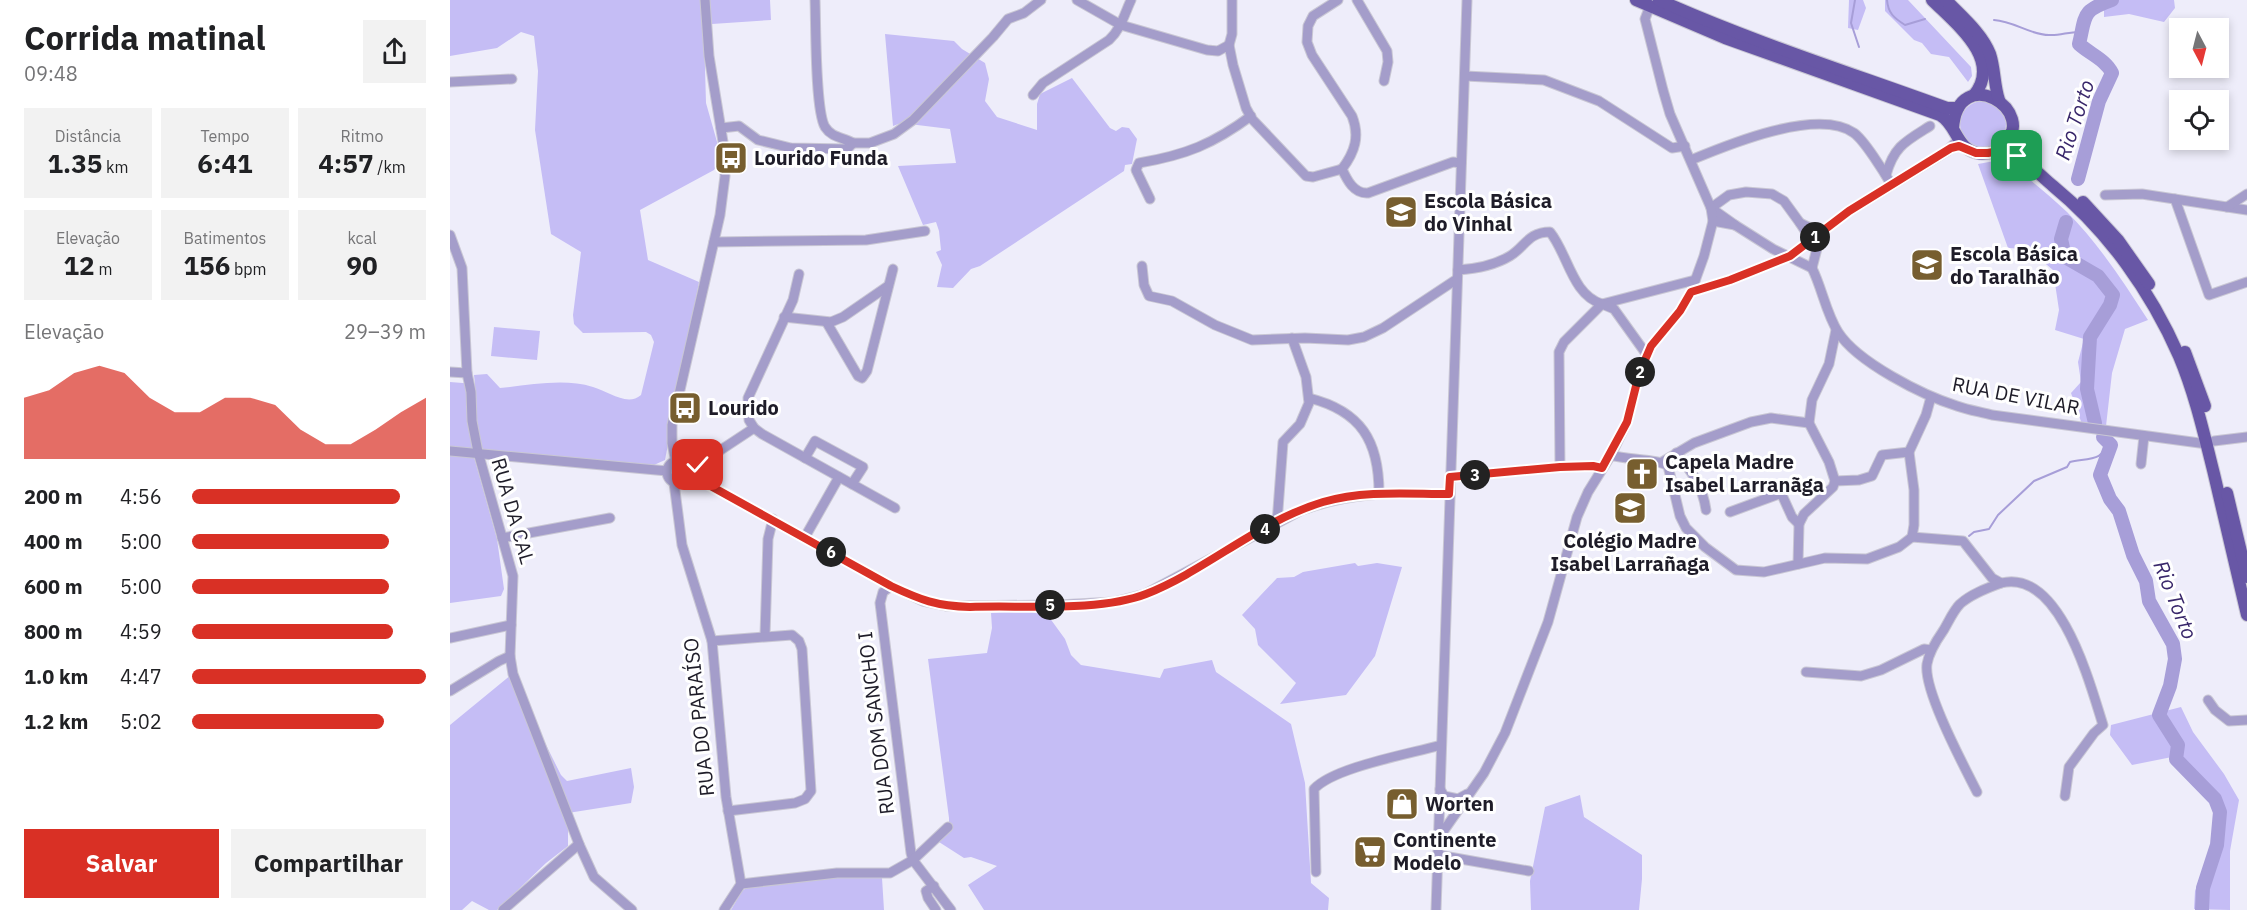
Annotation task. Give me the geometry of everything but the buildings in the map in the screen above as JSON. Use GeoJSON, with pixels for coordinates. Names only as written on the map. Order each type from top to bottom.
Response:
{"type":"FeatureCollection","features":[{"type":"Feature","properties":{"kind":"main road"},"geometry":{"type":"LineString","coordinates":[[1636,0],[1655,3],[1707,21],[1947,108],[1958,108]]}},
{"type":"Feature","properties":{"kind":"main road"},"geometry":{"type":"LineString","coordinates":[[1932,0],[1967,36],[1980,57],[1984,77],[1974,95],[1964,101],[1954,117],[1956,140]]}},
{"type":"Feature","properties":{"kind":"main road"},"geometry":{"type":"LineString","coordinates":[[1946,0],[1986,45],[1992,61],[1994,84],[1999,100]]}},
{"type":"Feature","properties":{"kind":"main road"},"geometry":{"type":"LineString","coordinates":[[1655,3],[1725,38],[1940,115],[1950,122],[1956,140],[1976,153],[2004,150],[2018,157],[2084,215],[2121,257],[2153,305],[2180,358],[2210,442],[2247,577]]}},
{"type":"Feature","properties":{"kind":"main road"},"geometry":{"type":"LineString","coordinates":[[1974,95],[1999,100],[2010,115],[2010,134],[2006,143],[1997,150]]}},
{"type":"Feature","properties":{"kind":"main road"},"geometry":{"type":"LineString","coordinates":[[2010,134],[2019,147],[2098,217],[2138,267],[2177,332],[2199,386],[2247,615]]}},
{"type":"Feature","properties":{"kind":"street"},"geometry":{"type":"LineString","coordinates":[[676,462],[672,442],[672,425],[720,215],[725,176],[721,128],[709,56],[705,0]]}},
{"type":"Feature","properties":{"kind":"street"},"geometry":{"type":"LineString","coordinates":[[815,0],[819,86],[824,125],[833,136],[853,143],[870,143],[894,134],[913,120],[1008,19],[1024,12],[1041,0]]}},
{"type":"Feature","properties":{"kind":"street"},"geometry":{"type":"LineString","coordinates":[[1077,0],[1121,25],[1207,50],[1218,51],[1229,45]]}},
{"type":"Feature","properties":{"kind":"street"},"geometry":{"type":"LineString","coordinates":[[1034,95],[1043,83],[1119,31],[1131,0]]}},
{"type":"Feature","properties":{"kind":"street"},"geometry":{"type":"LineString","coordinates":[[1232,0],[1232,34],[1229,45],[1246,108],[1306,176],[1313,177],[1342,169],[1356,144],[1355,124],[1312,55],[1307,42],[1308,26],[1313,16],[1338,0]]}},
{"type":"Feature","properties":{"kind":"street"},"geometry":{"type":"LineString","coordinates":[[1357,0],[1387,51],[1388,62],[1384,81]]}},
{"type":"Feature","properties":{"kind":"street"},"geometry":{"type":"LineString","coordinates":[[1436,910],[1467,0]]}},
{"type":"Feature","properties":{"kind":"street"},"geometry":{"type":"LineString","coordinates":[[1438,838],[1484,773],[1505,733],[1548,622],[1577,517],[1627,422],[1639,374],[1651,346],[1680,311],[1691,292],[1704,256],[1713,221],[1711,208],[1663,90],[1645,19],[1655,3]]}},
{"type":"Feature","properties":{"kind":"street"},"geometry":{"type":"LineString","coordinates":[[1465,76],[1544,80],[1599,101],[1672,148],[1685,146]]}},
{"type":"Feature","properties":{"kind":"street"},"geometry":{"type":"LineString","coordinates":[[450,82],[512,79]]}},
{"type":"Feature","properties":{"kind":"street"},"geometry":{"type":"LineString","coordinates":[[1150,199],[1136,170],[1139,163],[1171,158],[1202,147],[1251,116]]}},
{"type":"Feature","properties":{"kind":"street"},"geometry":{"type":"LineString","coordinates":[[1691,160],[1759,134],[1822,124],[1855,133],[1891,184]]}},
{"type":"Feature","properties":{"kind":"street"},"geometry":{"type":"LineString","coordinates":[[721,128],[739,126],[758,140],[791,148],[847,149],[853,143]]}},
{"type":"Feature","properties":{"kind":"street"},"geometry":{"type":"LineString","coordinates":[[1886,175],[1891,157],[1898,147],[1930,126]]}},
{"type":"Feature","properties":{"kind":"street"},"geometry":{"type":"LineString","coordinates":[[1691,292],[1730,280],[1790,256],[1849,211],[1956,140]]}},
{"type":"Feature","properties":{"kind":"street"},"geometry":{"type":"LineString","coordinates":[[1342,169],[1357,191],[1368,194],[1453,162],[1461,163]]}},
{"type":"Feature","properties":{"kind":"street"},"geometry":{"type":"LineString","coordinates":[[1711,208],[1729,195],[1746,192],[1772,194],[1784,201],[1811,240]]}},
{"type":"Feature","properties":{"kind":"street"},"geometry":{"type":"LineString","coordinates":[[2105,195],[2142,194],[2247,210]]}},
{"type":"Feature","properties":{"kind":"street"},"geometry":{"type":"LineString","coordinates":[[2227,207],[2247,194]]}},
{"type":"Feature","properties":{"kind":"street"},"geometry":{"type":"LineString","coordinates":[[2175,199],[2209,296],[2247,282]]}},
{"type":"Feature","properties":{"kind":"street"},"geometry":{"type":"LineString","coordinates":[[1711,208],[1773,249],[1812,268],[1821,233]]}},
{"type":"Feature","properties":{"kind":"street"},"geometry":{"type":"LineString","coordinates":[[1713,221],[1735,225]]}},
{"type":"Feature","properties":{"kind":"street"},"geometry":{"type":"LineString","coordinates":[[1800,223],[1821,233]]}},
{"type":"Feature","properties":{"kind":"street"},"geometry":{"type":"LineString","coordinates":[[714,242],[866,240],[925,231]]}},
{"type":"Feature","properties":{"kind":"street"},"geometry":{"type":"LineString","coordinates":[[1142,266],[1144,285],[1149,296],[1172,301],[1215,325],[1252,340],[1292,338],[1348,340],[1364,337],[1383,328],[1458,274],[1510,256],[1529,238],[1540,232],[1550,232],[1581,290],[1593,301],[1614,309],[1647,355]]}},
{"type":"Feature","properties":{"kind":"street","name":"RUA DA CAL"},"geometry":{"type":"LineString","coordinates":[[450,235],[462,268],[466,373],[478,452],[513,576],[510,656],[513,674],[579,844],[594,876],[632,910]]}},
{"type":"Feature","properties":{"kind":"street","name":"RUA DE VILAR"},"geometry":{"type":"LineString","coordinates":[[1812,268],[1836,330],[1851,348],[1864,359],[1931,397],[1992,414],[2144,436],[2210,442],[2247,437]]}},
{"type":"Feature","properties":{"kind":"street"},"geometry":{"type":"LineString","coordinates":[[827,323],[852,368],[862,378],[867,371],[893,269]]}},
{"type":"Feature","properties":{"kind":"street"},"geometry":{"type":"LineString","coordinates":[[799,274],[793,300],[748,398],[747,412],[754,428],[895,508]]}},
{"type":"Feature","properties":{"kind":"street"},"geometry":{"type":"LineString","coordinates":[[1560,467],[1559,352],[1564,342],[1602,304],[1695,280]]}},
{"type":"Feature","properties":{"kind":"street"},"geometry":{"type":"LineString","coordinates":[[784,317],[827,323],[843,317],[888,286]]}},
{"type":"Feature","properties":{"kind":"street"},"geometry":{"type":"LineString","coordinates":[[1798,564],[1799,524],[1804,514],[1833,487],[1835,481],[1829,462],[1809,423],[1812,400],[1829,364],[1836,330]]}},
{"type":"Feature","properties":{"kind":"street"},"geometry":{"type":"LineString","coordinates":[[1277,523],[1283,442],[1300,424],[1310,403],[1306,377],[1292,338]]}},
{"type":"Feature","properties":{"kind":"street"},"geometry":{"type":"LineString","coordinates":[[450,372],[466,373]]}},
{"type":"Feature","properties":{"kind":"street"},"geometry":{"type":"LineString","coordinates":[[1912,537],[1914,490],[1909,452],[1926,415],[1931,397]]}},
{"type":"Feature","properties":{"kind":"street"},"geometry":{"type":"LineString","coordinates":[[1309,398],[1326,402],[1347,414],[1370,439],[1377,458],[1379,493]]}},
{"type":"Feature","properties":{"kind":"street"},"geometry":{"type":"LineString","coordinates":[[1611,455],[1662,462],[1694,443],[1751,422],[1771,418],[1809,423]]}},
{"type":"Feature","properties":{"kind":"street"},"geometry":{"type":"LineString","coordinates":[[754,428],[698,465],[689,472],[684,482],[674,483],[670,479],[667,471],[669,466],[682,462],[689,472],[891,586],[923,601],[947,606],[1114,602],[1145,594],[1302,510],[1322,503],[1345,497],[1379,493],[1449,494]]}},
{"type":"Feature","properties":{"kind":"street"},"geometry":{"type":"LineString","coordinates":[[2141,464],[2144,436]]}},
{"type":"Feature","properties":{"kind":"street"},"geometry":{"type":"LineString","coordinates":[[805,458],[815,441],[863,467],[852,484]]}},
{"type":"Feature","properties":{"kind":"street"},"geometry":{"type":"LineString","coordinates":[[450,451],[667,471]]}},
{"type":"Feature","properties":{"kind":"street"},"geometry":{"type":"LineString","coordinates":[[1835,481],[1872,476],[1882,456],[1909,452]]}},
{"type":"Feature","properties":{"kind":"street"},"geometry":{"type":"LineString","coordinates":[[1676,453],[1694,474],[1705,500],[1706,510]]}},
{"type":"Feature","properties":{"kind":"street"},"geometry":{"type":"LineString","coordinates":[[1662,462],[1670,470],[1680,516],[1686,528],[1705,547],[1736,570],[1764,572],[1825,558],[1868,559],[1899,547],[1912,537],[1963,541],[1992,578],[2001,583]]}},
{"type":"Feature","properties":{"kind":"street"},"geometry":{"type":"LineString","coordinates":[[1450,477],[1560,467],[1602,468]]}},
{"type":"Feature","properties":{"kind":"street"},"geometry":{"type":"LineString","coordinates":[[805,537],[839,477]]}},
{"type":"Feature","properties":{"kind":"street","name":"RUA DO PARAÍSO"},"geometry":{"type":"LineString","coordinates":[[674,483],[682,545],[712,640],[722,764],[741,885]]}},
{"type":"Feature","properties":{"kind":"street"},"geometry":{"type":"LineString","coordinates":[[1730,512],[1779,494],[1782,495],[1792,517],[1799,524]]}},
{"type":"Feature","properties":{"kind":"street"},"geometry":{"type":"LineString","coordinates":[[502,538],[610,518]]}},
{"type":"Feature","properties":{"kind":"street"},"geometry":{"type":"LineString","coordinates":[[765,635],[768,539],[773,519]]}},
{"type":"Feature","properties":{"kind":"street"},"geometry":{"type":"LineString","coordinates":[[1977,792],[1931,692],[1927,670],[1931,650],[1959,604],[2001,583],[2017,580],[2036,590],[2070,632],[2083,661],[2103,725],[2094,733],[2069,767],[2065,796]]}},
{"type":"Feature","properties":{"kind":"street","name":"RUA DOM SANCHO I"},"geometry":{"type":"LineString","coordinates":[[891,586],[883,592],[880,603],[913,860]]}},
{"type":"Feature","properties":{"kind":"street"},"geometry":{"type":"LineString","coordinates":[[450,638],[511,625]]}},
{"type":"Feature","properties":{"kind":"street"},"geometry":{"type":"LineString","coordinates":[[712,640],[792,635],[799,641],[802,649],[811,791],[805,799],[795,803],[728,811]]}},
{"type":"Feature","properties":{"kind":"street"},"geometry":{"type":"LineString","coordinates":[[1806,672],[1861,676],[1881,670],[1924,649],[1931,650]]}},
{"type":"Feature","properties":{"kind":"street"},"geometry":{"type":"LineString","coordinates":[[450,691],[510,656]]}},
{"type":"Feature","properties":{"kind":"street"},"geometry":{"type":"LineString","coordinates":[[2208,700],[2229,721],[2247,720]]}},
{"type":"Feature","properties":{"kind":"street"},"geometry":{"type":"LineString","coordinates":[[1316,872],[1314,789],[1322,781],[1350,770],[1441,745]]}},
{"type":"Feature","properties":{"kind":"street"},"geometry":{"type":"LineString","coordinates":[[1440,789],[1444,796],[1458,799],[1469,793]]}},
{"type":"Feature","properties":{"kind":"street"},"geometry":{"type":"LineString","coordinates":[[724,910],[741,885],[837,873],[890,873],[913,860],[948,827]]}},
{"type":"Feature","properties":{"kind":"street"},"geometry":{"type":"LineString","coordinates":[[503,910],[579,844]]}},
{"type":"Feature","properties":{"kind":"street"},"geometry":{"type":"LineString","coordinates":[[1438,855],[1529,871]]}},
{"type":"Feature","properties":{"kind":"street"},"geometry":{"type":"LineString","coordinates":[[913,860],[951,910]]}},
{"type":"Feature","properties":{"kind":"street"},"geometry":{"type":"LineString","coordinates":[[934,886],[926,891],[936,910]]}},
{"type":"Feature","properties":{"kind":"shaded area"},"geometry":{"type":"Polygon","coordinates":[[[450,0],[770,0],[771,20],[712,24],[704,34],[706,103],[721,156],[714,170],[640,210],[648,260],[699,282],[665,460],[654,465],[474,457],[497,539],[504,589],[501,596],[450,603],[450,382],[475,384],[474,375],[487,374],[500,388],[571,383],[593,387],[624,399],[636,398],[641,395],[654,342],[651,335],[646,332],[583,333],[574,324],[573,315],[581,252],[551,234],[535,130],[538,71],[534,36],[521,32],[497,48],[450,56],[450,0]]]}},
{"type":"Feature","properties":{"kind":"shaded area"},"geometry":{"type":"Polygon","coordinates":[[[1849,0],[1863,0],[1866,8],[1858,30],[1848,28],[1849,0]]]}},
{"type":"Feature","properties":{"kind":"shaded area"},"geometry":{"type":"Polygon","coordinates":[[[1885,0],[1908,0],[1971,67],[1972,76],[1968,82],[1949,57],[1931,54],[1922,43],[1914,40],[1885,11],[1885,0]]]}},
{"type":"Feature","properties":{"kind":"shaded area"},"geometry":{"type":"Polygon","coordinates":[[[2108,0],[2174,0],[2175,8],[2164,22],[2129,14],[2104,17],[2104,8],[2108,0]]]}},
{"type":"Feature","properties":{"kind":"shaded area"},"geometry":{"type":"Polygon","coordinates":[[[885,34],[954,41],[962,49],[985,63],[989,79],[985,101],[997,117],[1037,130],[1037,104],[1040,94],[1072,78],[1110,128],[1116,131],[1122,127],[1129,128],[1137,139],[1132,164],[1125,165],[1124,171],[980,266],[971,269],[953,288],[937,287],[942,265],[936,252],[941,250],[939,231],[936,222],[923,225],[898,166],[956,163],[950,129],[901,123],[893,126],[885,34]]]}},
{"type":"Feature","properties":{"kind":"shaded area"},"geometry":{"type":"Polygon","coordinates":[[[1983,101],[1992,102],[2000,107],[2005,115],[2005,133],[2000,141],[1992,146],[1983,147],[1974,146],[1966,141],[1961,133],[1960,124],[1961,115],[1966,107],[1974,102],[1983,101]]]}},
{"type":"Feature","properties":{"kind":"shaded area"},"geometry":{"type":"Polygon","coordinates":[[[2006,161],[2030,179],[2079,224],[2110,264],[2148,320],[2125,329],[2112,373],[2106,426],[2084,430],[2071,393],[2081,382],[2078,362],[2084,339],[2055,330],[2059,310],[2053,270],[2038,258],[2020,249],[2008,248],[1978,164],[2006,161]]]}},
{"type":"Feature","properties":{"kind":"shaded area"},"geometry":{"type":"Polygon","coordinates":[[[494,327],[540,331],[537,360],[491,356],[494,327]]]}},
{"type":"Feature","properties":{"kind":"shaded area"},"geometry":{"type":"Polygon","coordinates":[[[1355,563],[1358,566],[1377,563],[1402,567],[1375,656],[1346,695],[1280,704],[1296,683],[1258,645],[1255,629],[1242,615],[1277,578],[1294,577],[1303,572],[1355,563]]]}},
{"type":"Feature","properties":{"kind":"shaded area"},"geometry":{"type":"Polygon","coordinates":[[[1029,611],[1049,617],[1065,639],[1071,655],[1081,665],[1160,678],[1164,669],[1212,660],[1216,672],[1291,724],[1305,783],[1311,883],[1329,898],[1328,910],[984,910],[968,885],[997,866],[971,857],[964,858],[939,842],[949,829],[949,818],[928,659],[987,653],[992,628],[991,613],[1029,611]]]}},
{"type":"Feature","properties":{"kind":"shaded area"},"geometry":{"type":"Polygon","coordinates":[[[511,675],[561,775],[567,781],[631,768],[634,787],[631,803],[568,813],[568,846],[546,863],[497,910],[489,910],[472,901],[462,910],[450,910],[450,725],[511,675]]]}},
{"type":"Feature","properties":{"kind":"shaded area"},"geometry":{"type":"Polygon","coordinates":[[[2181,707],[2193,732],[2224,774],[2239,800],[2230,851],[2230,910],[2194,909],[2195,891],[2210,848],[2216,814],[2207,798],[2172,757],[2132,765],[2110,735],[2111,725],[2181,707]]]}},
{"type":"Feature","properties":{"kind":"shaded area"},"geometry":{"type":"Polygon","coordinates":[[[1580,795],[1584,817],[1642,855],[1639,910],[1531,910],[1530,881],[1545,807],[1580,795]]]}},
{"type":"Feature","properties":{"kind":"shaded area"},"geometry":{"type":"Polygon","coordinates":[[[861,873],[882,878],[884,910],[731,910],[742,891],[749,886],[861,873]]]}},
{"type":"Feature","properties":{"kind":"waterway"},"geometry":{"type":"LineString","coordinates":[[1855,0],[1851,23],[1859,47]]}},
{"type":"Feature","properties":{"kind":"waterway"},"geometry":{"type":"LineString","coordinates":[[1887,0],[1892,15],[1905,25],[1925,19]]}},
{"type":"Feature","properties":{"kind":"waterway","name":"Rio Torto"},"geometry":{"type":"LineString","coordinates":[[2078,179],[2099,101],[2112,73],[2102,61],[2079,44],[2086,15],[2095,7],[2112,0]]}},
{"type":"Feature","properties":{"kind":"waterway"},"geometry":{"type":"LineString","coordinates":[[1994,20],[2042,34],[2082,32]]}},
{"type":"Feature","properties":{"kind":"waterway","name":"Rio Torto"},"geometry":{"type":"LineString","coordinates":[[2066,222],[2061,239],[2065,257],[2098,276],[2113,295],[2110,305],[2090,337],[2087,389],[2095,423]]}},
{"type":"Feature","properties":{"kind":"waterway","name":"Rio Torto"},"geometry":{"type":"LineString","coordinates":[[2103,437],[2111,445],[2100,475],[2110,499],[2119,511],[2133,555],[2146,581],[2149,601],[2173,644],[2175,659],[2170,686],[2159,715],[2178,745],[2176,759],[2215,799],[2220,812],[2217,845],[2203,888],[2202,910]]}},
{"type":"Feature","properties":{"kind":"waterway"},"geometry":{"type":"LineString","coordinates":[[1969,536],[1974,532],[1989,529],[1998,515],[2034,481],[2067,467],[2070,462],[2099,456],[2106,447],[2107,440]]}},
{"type":"Feature","properties":{"kind":"place","name":"Lourido Funda"},"geometry":{"type":"Point","coordinates":[731,158]}},
{"type":"Feature","properties":{"kind":"place","name":"Escola Básica do Vinhal"},"geometry":{"type":"Point","coordinates":[1401,212]}},
{"type":"Feature","properties":{"kind":"place","name":"Escola Básica do Taralhão"},"geometry":{"type":"Point","coordinates":[1927,265]}},
{"type":"Feature","properties":{"kind":"place","name":"Lourido"},"geometry":{"type":"Point","coordinates":[685,408]}},
{"type":"Feature","properties":{"kind":"place","name":"Capela Madre Isabel Larranãga"},"geometry":{"type":"Point","coordinates":[1642,474]}},
{"type":"Feature","properties":{"kind":"place","name":"Colégio Madre Isabel Larrañaga"},"geometry":{"type":"Point","coordinates":[1630,508]}},
{"type":"Feature","properties":{"kind":"place","name":"Worten"},"geometry":{"type":"Point","coordinates":[1402,804]}},
{"type":"Feature","properties":{"kind":"place","name":"Continente Modelo"},"geometry":{"type":"Point","coordinates":[1370,852]}},
{"type":"Feature","properties":{"kind":"route"},"geometry":{"type":"LineString","coordinates":[[698,465],[689,469],[689,474],[891,586],[923,601],[947,606],[970,607],[1114,602],[1145,594],[1302,510],[1322,503],[1368,493],[1449,494],[1450,477],[1560,467],[1602,468],[1627,422],[1639,374],[1651,346],[1680,311],[1691,292],[1730,280],[1790,256],[1849,211],[1951,148],[1965,147],[1976,153],[2004,150],[2017,156]]}}]}
